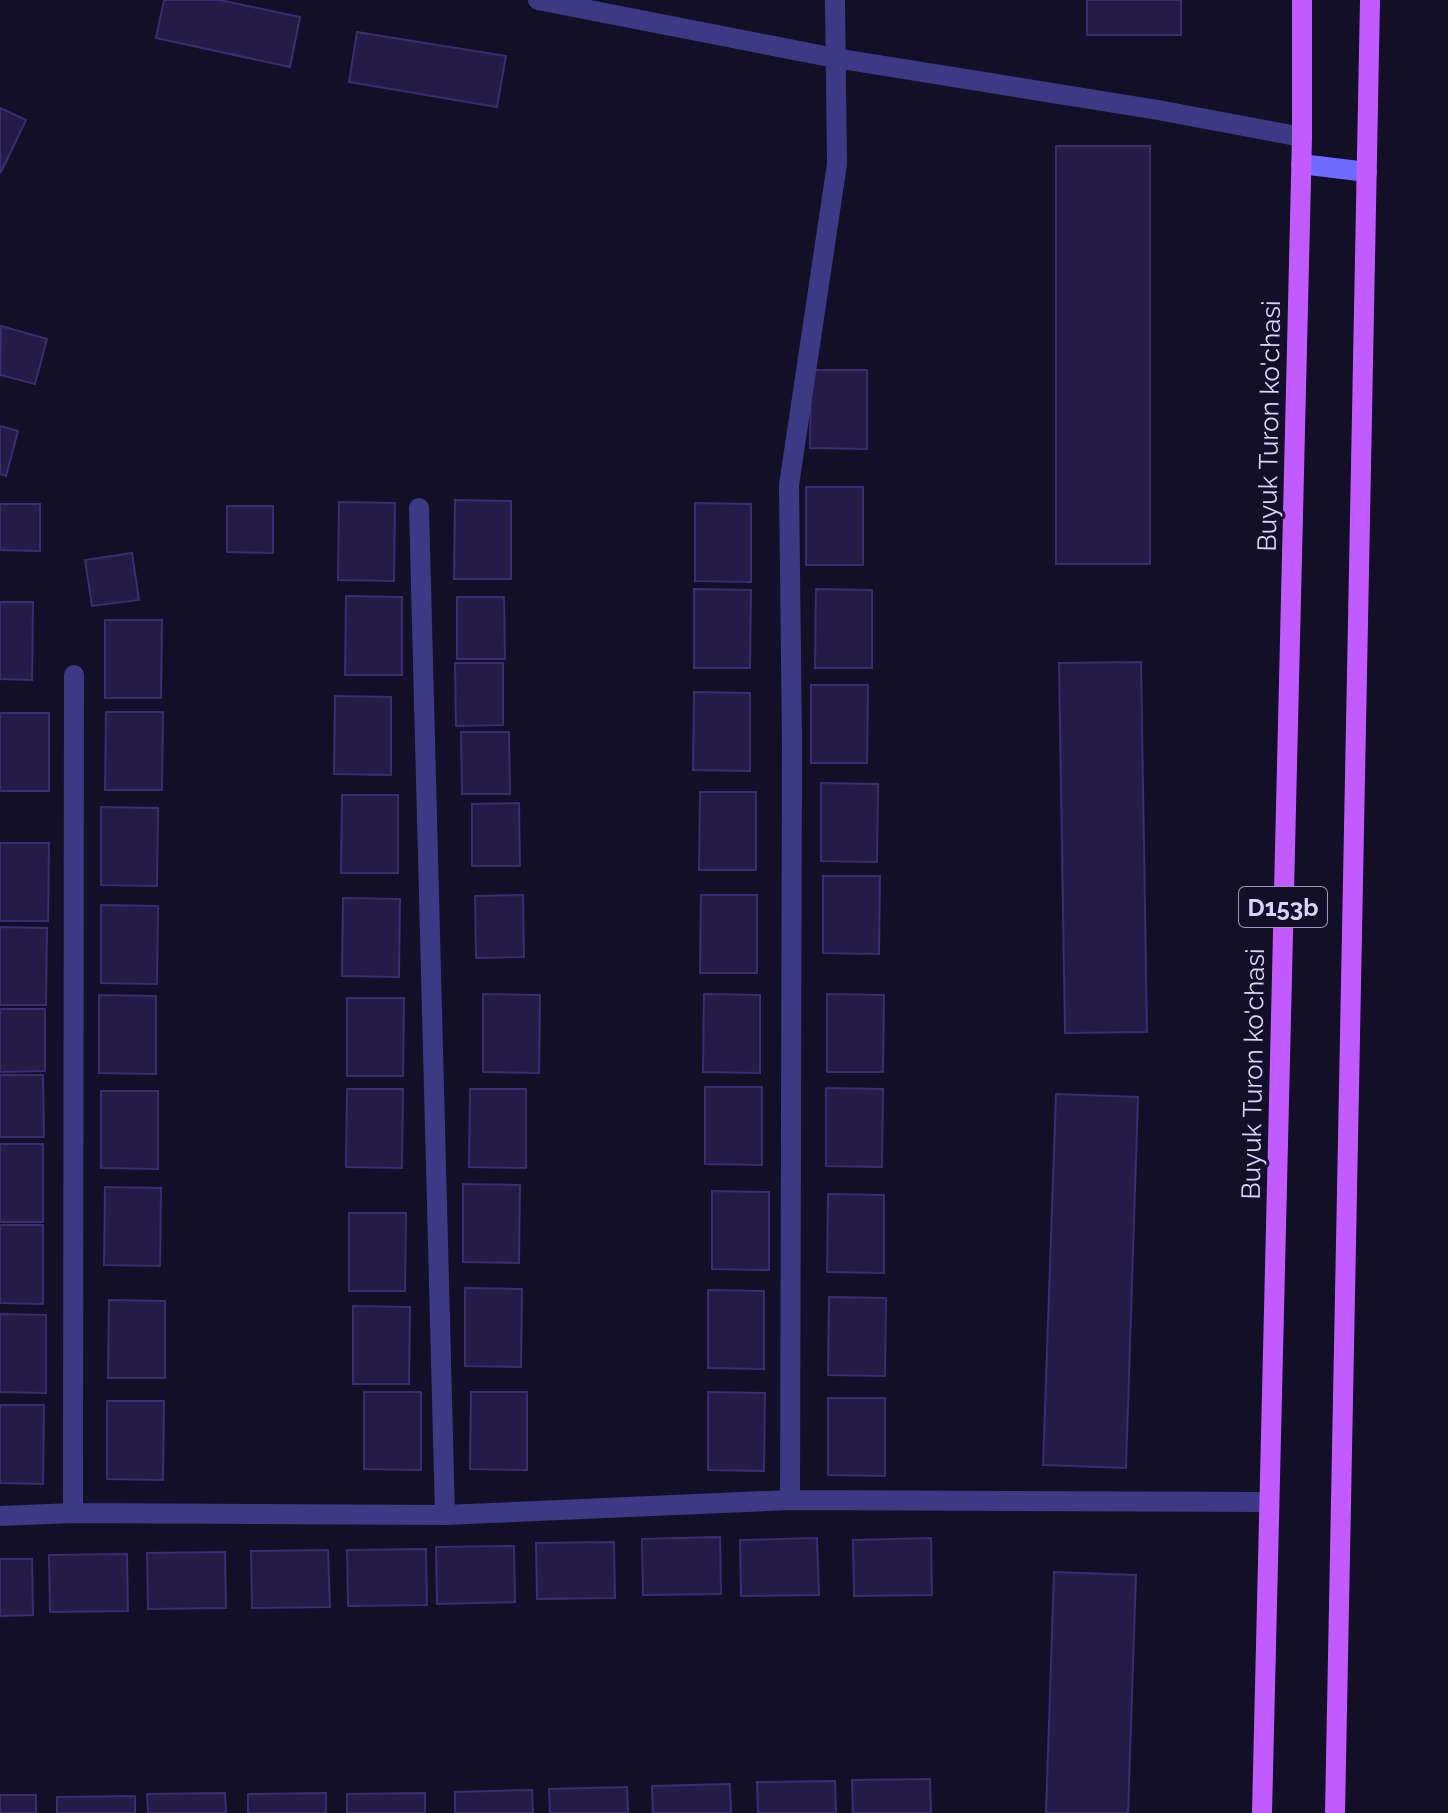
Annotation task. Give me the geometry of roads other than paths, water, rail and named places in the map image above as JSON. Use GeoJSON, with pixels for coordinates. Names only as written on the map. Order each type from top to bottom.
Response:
{"type":"FeatureCollection","features":[{"type":"Feature","properties":{"kind":"main road","name":"Buyuk Turon ko'chasi"},"geometry":{"type":"LineString","coordinates":[[1262,1813],[1302,137],[1302,0]]}},
{"type":"Feature","properties":{"kind":"main road","name":"D153b"},"geometry":{"type":"LineString","coordinates":[[1335,1813],[1370,0]]}},
{"type":"Feature","properties":{"kind":"main road"},"geometry":{"type":"LineString","coordinates":[[1301,164],[1367,172]]}},
{"type":"Feature","properties":{"kind":"street"},"geometry":{"type":"LineString","coordinates":[[538,0],[835,58],[1302,137]]}},
{"type":"Feature","properties":{"kind":"street"},"geometry":{"type":"LineString","coordinates":[[790,1500],[792,743],[789,485],[837,164],[835,0]]}},
{"type":"Feature","properties":{"kind":"street"},"geometry":{"type":"LineString","coordinates":[[419,508],[445,1515]]}},
{"type":"Feature","properties":{"kind":"street"},"geometry":{"type":"LineString","coordinates":[[73,1513],[74,675]]}},
{"type":"Feature","properties":{"kind":"street"},"geometry":{"type":"LineString","coordinates":[[0,1516],[73,1513],[445,1515],[790,1500],[1268,1502]]}}]}
